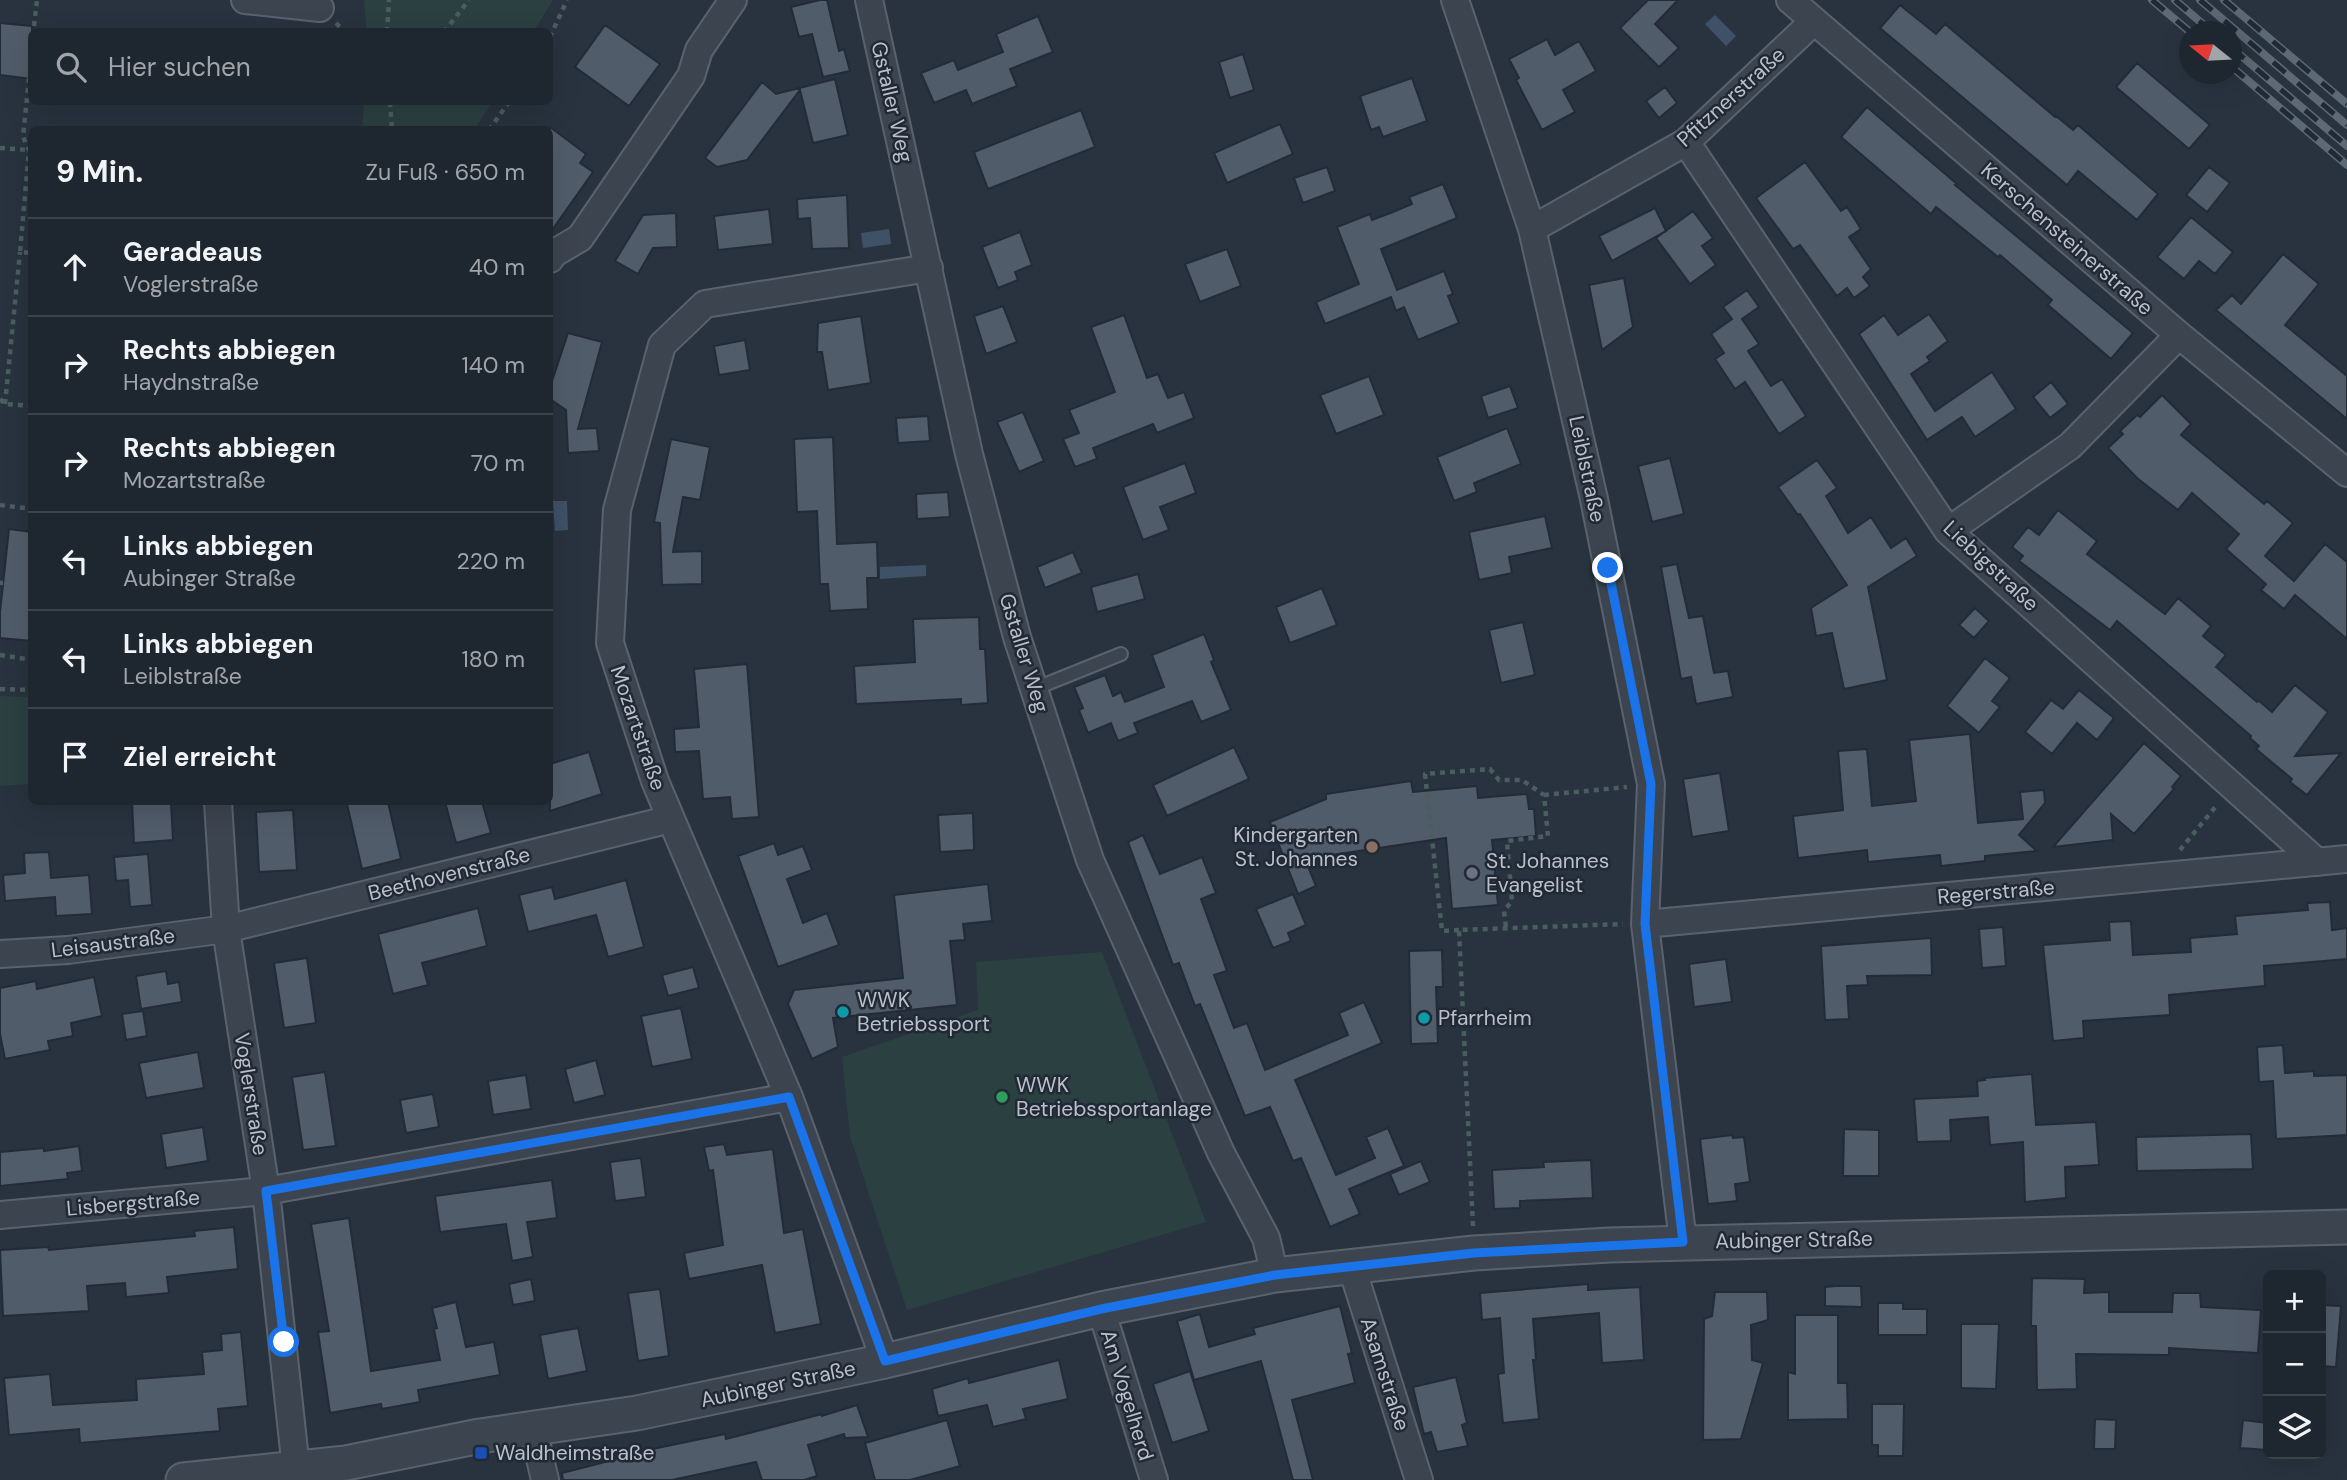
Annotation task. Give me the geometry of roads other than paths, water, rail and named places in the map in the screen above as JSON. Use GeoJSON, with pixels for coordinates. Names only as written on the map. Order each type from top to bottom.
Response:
{"type":"FeatureCollection","features":[{"type":"Feature","properties":{"kind":"street"},"geometry":{"type":"LineString","coordinates":[[245,0],[320,8]]}},
{"type":"Feature","properties":{"kind":"street"},"geometry":{"type":"LineString","coordinates":[[553,254],[580,238],[691,76],[699,50],[733,0]]}},
{"type":"Feature","properties":{"kind":"street","name":"Gstaller Weg"},"geometry":{"type":"LineString","coordinates":[[869,0],[969,454],[1017,637],[1090,860],[1222,1153],[1266,1238],[1275,1275]]}},
{"type":"Feature","properties":{"kind":"street","name":"Leiblstraße"},"geometry":{"type":"LineString","coordinates":[[1455,0],[1532,229],[1594,499],[1651,784],[1645,924],[1683,1242]]}},
{"type":"Feature","properties":{"kind":"street","name":"Kerschensteinerstraße"},"geometry":{"type":"LineString","coordinates":[[1790,0],[2179,335],[2347,473]]}},
{"type":"Feature","properties":{"kind":"street","name":"Pfitznerstraße"},"geometry":{"type":"LineString","coordinates":[[1532,229],[1686,142],[1814,21]]}},
{"type":"Feature","properties":{"kind":"street","name":"Liebigstraße"},"geometry":{"type":"LineString","coordinates":[[1686,142],[1948,531],[2317,862]]}},
{"type":"Feature","properties":{"kind":"street","name":"Mozartstraße"},"geometry":{"type":"LineString","coordinates":[[885,1361],[789,1097],[655,781],[610,643],[617,510],[662,345],[705,304],[929,268]]}},
{"type":"Feature","properties":{"kind":"street"},"geometry":{"type":"LineString","coordinates":[[1948,531],[2070,446],[2179,335]]}},
{"type":"Feature","properties":{"kind":"street","name":"Voglerstraße"},"geometry":{"type":"LineString","coordinates":[[218,805],[226,929],[266,1191],[296,1469]]}},
{"type":"Feature","properties":{"kind":"street","name":"Beethovenstraße"},"geometry":{"type":"LineString","coordinates":[[226,929],[671,819]]}},
{"type":"Feature","properties":{"kind":"street","name":"Regerstraße"},"geometry":{"type":"LineString","coordinates":[[1645,924],[2347,859]]}},
{"type":"Feature","properties":{"kind":"street","name":"Leisaustraße"},"geometry":{"type":"LineString","coordinates":[[0,954],[68,950],[226,929]]}},
{"type":"Feature","properties":{"kind":"street","name":"Lisbergstraße"},"geometry":{"type":"LineString","coordinates":[[0,1215],[266,1191],[789,1097]]}},
{"type":"Feature","properties":{"kind":"street","name":"Aubinger Straße"},"geometry":{"type":"LineString","coordinates":[[183,1480],[346,1463],[533,1428],[637,1413],[885,1361],[1101,1309],[1275,1275],[1474,1253],[1683,1242],[2347,1227]]}},
{"type":"Feature","properties":{"kind":"street","name":"Asamstraße"},"geometry":{"type":"LineString","coordinates":[[1352,1268],[1419,1480]]}},
{"type":"Feature","properties":{"kind":"street","name":"Am Vogelherd"},"geometry":{"type":"LineString","coordinates":[[1101,1309],[1154,1480]]}},
{"type":"Feature","properties":{"kind":"street"},"geometry":{"type":"LineString","coordinates":[[533,1428],[545,1480]]}},
{"type":"Feature","properties":{"kind":"lane"},"geometry":{"type":"LineString","coordinates":[[1034,689],[1121,654]]}},
{"type":"Feature","properties":{"kind":"water"},"geometry":{"type":"Polygon","coordinates":[[[1715,15],[1736,36],[1726,46],[1705,24],[1715,15]]]}},
{"type":"Feature","properties":{"kind":"water"},"geometry":{"type":"Polygon","coordinates":[[[889,229],[891,244],[863,248],[861,233],[889,229]]]}},
{"type":"Feature","properties":{"kind":"water"},"geometry":{"type":"Polygon","coordinates":[[[553,501],[567,501],[568,530],[555,531],[553,501]]]}},
{"type":"Feature","properties":{"kind":"water"},"geometry":{"type":"Polygon","coordinates":[[[926,565],[926,576],[880,579],[880,567],[926,565]]]}},
{"type":"Feature","properties":{"kind":"railway"},"geometry":{"type":"LineString","coordinates":[[2152,0],[2179,23]]}},
{"type":"Feature","properties":{"kind":"railway"},"geometry":{"type":"LineString","coordinates":[[2175,0],[2199,21]]}},
{"type":"Feature","properties":{"kind":"railway"},"geometry":{"type":"LineString","coordinates":[[2200,0],[2347,125]]}},
{"type":"Feature","properties":{"kind":"railway"},"geometry":{"type":"LineString","coordinates":[[2224,0],[2347,104]]}},
{"type":"Feature","properties":{"kind":"railway"},"geometry":{"type":"LineString","coordinates":[[2242,57],[2347,146]]}},
{"type":"Feature","properties":{"kind":"railway"},"geometry":{"type":"LineString","coordinates":[[2242,76],[2347,165]]}},
{"type":"Feature","properties":{"kind":"place","name":"Kindergarten St. Johannes"},"geometry":{"type":"Point","coordinates":[1372,847]}},
{"type":"Feature","properties":{"kind":"place","name":"St. Johannes Evangelist"},"geometry":{"type":"Point","coordinates":[1472,873]}},
{"type":"Feature","properties":{"kind":"place","name":"WWK Betriebssport"},"geometry":{"type":"Point","coordinates":[843,1012]}},
{"type":"Feature","properties":{"kind":"place","name":"Pfarrheim"},"geometry":{"type":"Point","coordinates":[1424,1018]}},
{"type":"Feature","properties":{"kind":"place","name":"WWK Betriebssportanlage"},"geometry":{"type":"Point","coordinates":[1002,1097]}},
{"type":"Feature","properties":{"kind":"place","name":"Waldheimstraße"},"geometry":{"type":"Point","coordinates":[481,1453]}}]}
